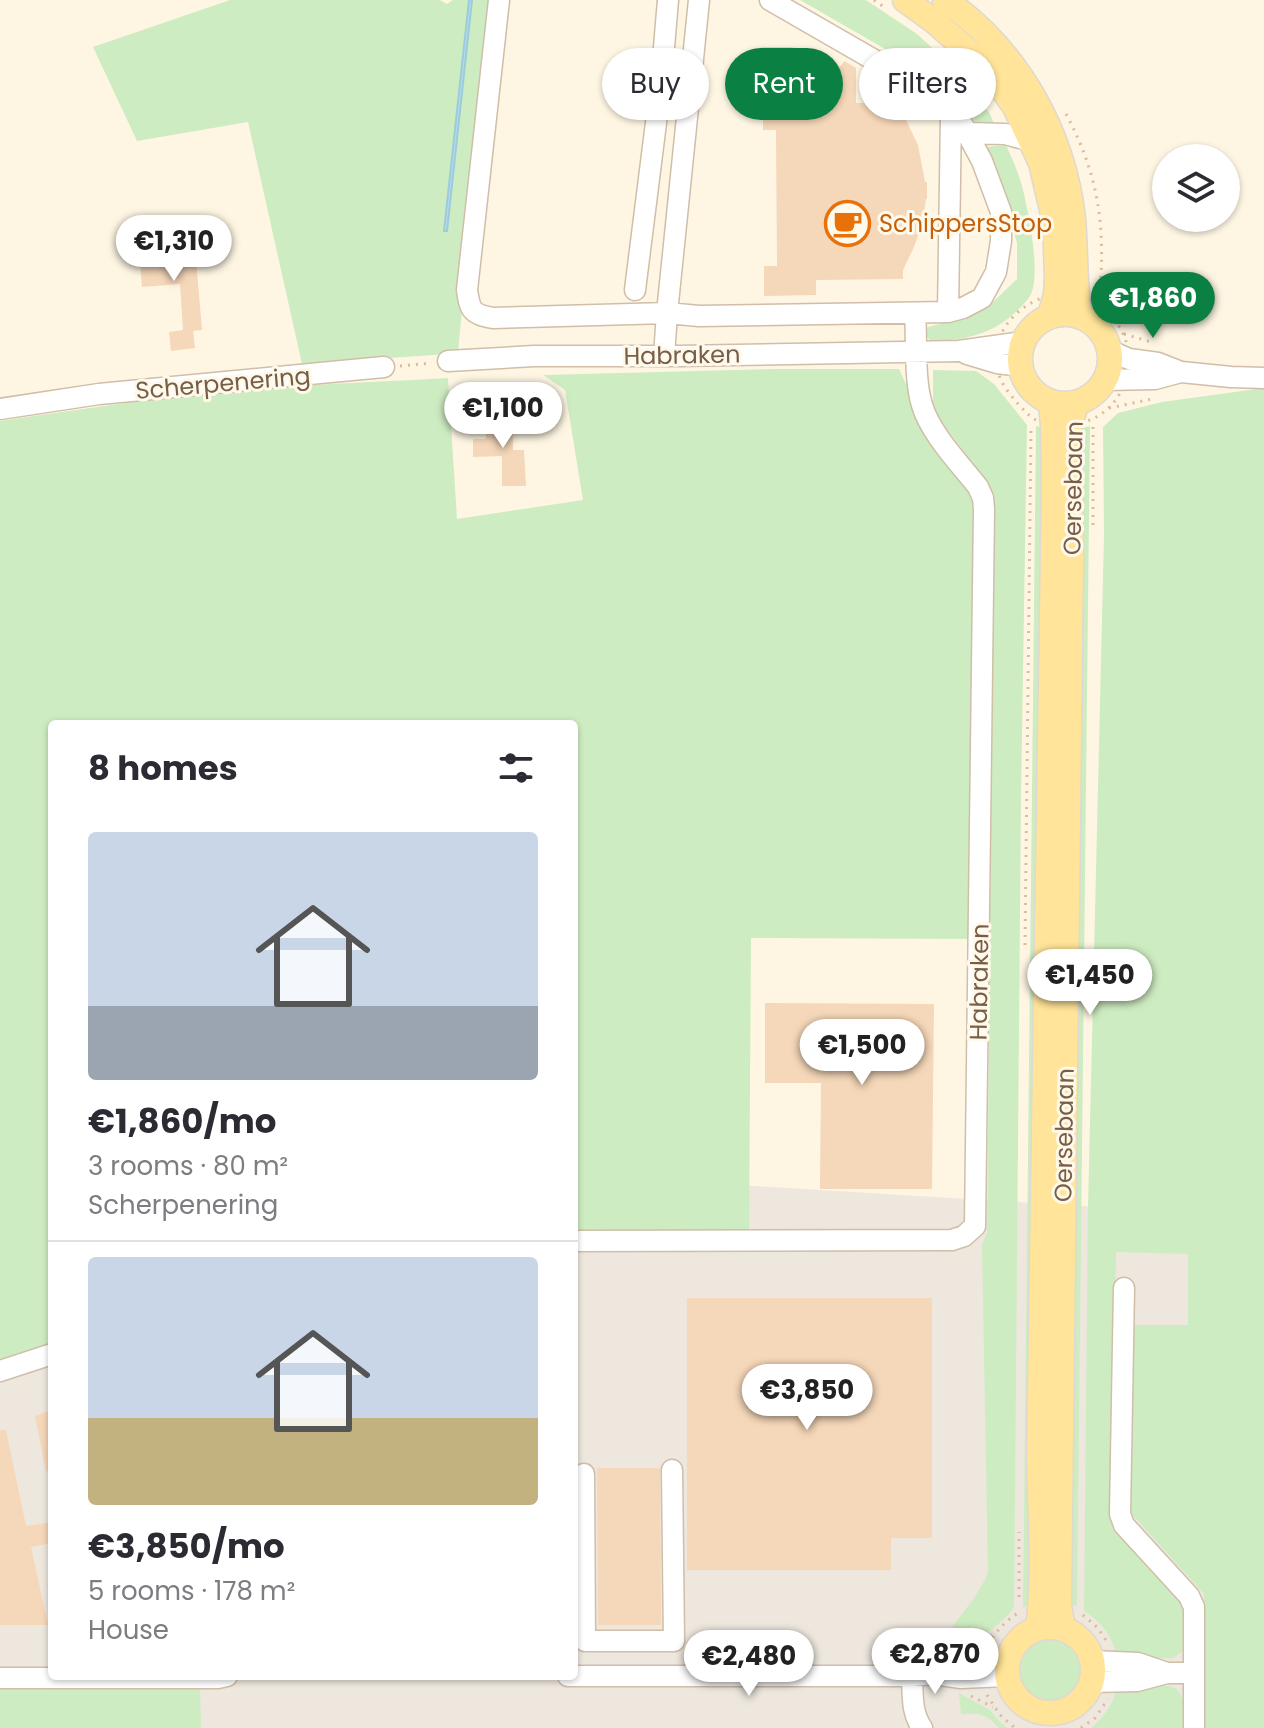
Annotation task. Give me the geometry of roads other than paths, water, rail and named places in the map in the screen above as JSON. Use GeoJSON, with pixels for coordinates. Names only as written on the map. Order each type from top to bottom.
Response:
{"type":"FeatureCollection","features":[{"type":"Feature","properties":{"kind":"main road"},"geometry":{"type":"LineString","coordinates":[[905,0],[987,68],[1015,107],[1041,163],[1055,223],[1057,276],[1065,305],[1093,324],[1103,336],[1117,367],[1093,395],[1062,415],[1026,383],[1009,354],[1034,326],[1065,305]]}},
{"type":"Feature","properties":{"kind":"main road"},"geometry":{"type":"LineString","coordinates":[[945,0],[995,43],[1036,98],[1052,132],[1065,174],[1073,218],[1065,305]]}},
{"type":"Feature","properties":{"kind":"main road","name":"Oersebaan"},"geometry":{"type":"LineString","coordinates":[[1038,1628],[1041,1606],[1039,1457],[1062,415]]}},
{"type":"Feature","properties":{"kind":"main road","name":"Oersebaan"},"geometry":{"type":"LineString","coordinates":[[1062,415],[1071,555],[1059,1606],[1063,1628]]}},
{"type":"Feature","properties":{"kind":"main road"},"geometry":{"type":"LineString","coordinates":[[1051,1626],[1063,1628],[1073,1633],[1088,1650],[1092,1671],[1085,1695],[1059,1720],[1048,1714],[1036,1720],[1011,1691],[1006,1669],[1011,1650],[1027,1632],[1051,1626]]}},
{"type":"Feature","properties":{"kind":"street"},"geometry":{"type":"LineString","coordinates":[[499,0],[467,290],[469,305],[476,314],[493,318],[667,313],[699,316],[915,313],[948,312],[963,308],[982,298],[996,272],[1001,241],[1001,212],[982,161],[958,120]]}},
{"type":"Feature","properties":{"kind":"street"},"geometry":{"type":"LineString","coordinates":[[635,290],[661,83],[668,0]]}},
{"type":"Feature","properties":{"kind":"street"},"geometry":{"type":"LineString","coordinates":[[664,356],[699,0]]}},
{"type":"Feature","properties":{"kind":"street"},"geometry":{"type":"LineString","coordinates":[[770,0],[859,51]]}},
{"type":"Feature","properties":{"kind":"street"},"geometry":{"type":"LineString","coordinates":[[948,312],[951,120]]}},
{"type":"Feature","properties":{"kind":"street"},"geometry":{"type":"LineString","coordinates":[[967,133],[1005,134],[1031,141]]}},
{"type":"Feature","properties":{"kind":"street"},"geometry":{"type":"LineString","coordinates":[[915,313],[917,352]]}},
{"type":"Feature","properties":{"kind":"street","name":"Habraken"},"geometry":{"type":"LineString","coordinates":[[448,361],[534,356],[959,351],[1009,354]]}},
{"type":"Feature","properties":{"kind":"street","name":"Habraken"},"geometry":{"type":"LineString","coordinates":[[578,1241],[952,1240],[964,1236],[975,1226],[984,509],[978,487],[933,429],[922,408],[917,384],[917,352]]}},
{"type":"Feature","properties":{"kind":"street"},"geometry":{"type":"LineString","coordinates":[[1117,367],[1158,363],[1181,372],[1264,378]]}},
{"type":"Feature","properties":{"kind":"street","name":"Scherpenering"},"geometry":{"type":"LineString","coordinates":[[0,409],[99,394],[384,367]]}},
{"type":"Feature","properties":{"kind":"street"},"geometry":{"type":"LineString","coordinates":[[1124,1288],[1120,1514],[1124,1525],[1189,1596],[1194,1607],[1194,1728]]}},
{"type":"Feature","properties":{"kind":"street"},"geometry":{"type":"LineString","coordinates":[[0,1371],[48,1355]]}},
{"type":"Feature","properties":{"kind":"street"},"geometry":{"type":"LineString","coordinates":[[584,1474],[585,1641],[674,1641],[672,1470]]}},
{"type":"Feature","properties":{"kind":"street"},"geometry":{"type":"LineString","coordinates":[[629,1641],[629,1677]]}},
{"type":"Feature","properties":{"kind":"street"},"geometry":{"type":"LineString","coordinates":[[578,1676],[923,1675],[963,1665],[1006,1669]]}},
{"type":"Feature","properties":{"kind":"street"},"geometry":{"type":"LineString","coordinates":[[1092,1671],[1137,1681],[1167,1673],[1193,1673]]}},
{"type":"Feature","properties":{"kind":"street"},"geometry":{"type":"LineString","coordinates":[[922,1728],[913,1702],[923,1675]]}},
{"type":"Feature","properties":{"kind":"street"},"geometry":{"type":"LineString","coordinates":[[0,1678],[48,1678]]}},
{"type":"Feature","properties":{"kind":"water"},"geometry":{"type":"Polygon","coordinates":[[[469,0],[472,0],[447,231],[444,231],[469,0]]]}},
{"type":"Feature","properties":{"kind":"place","name":"SchippersStop"},"geometry":{"type":"Point","coordinates":[848,223]}}]}
